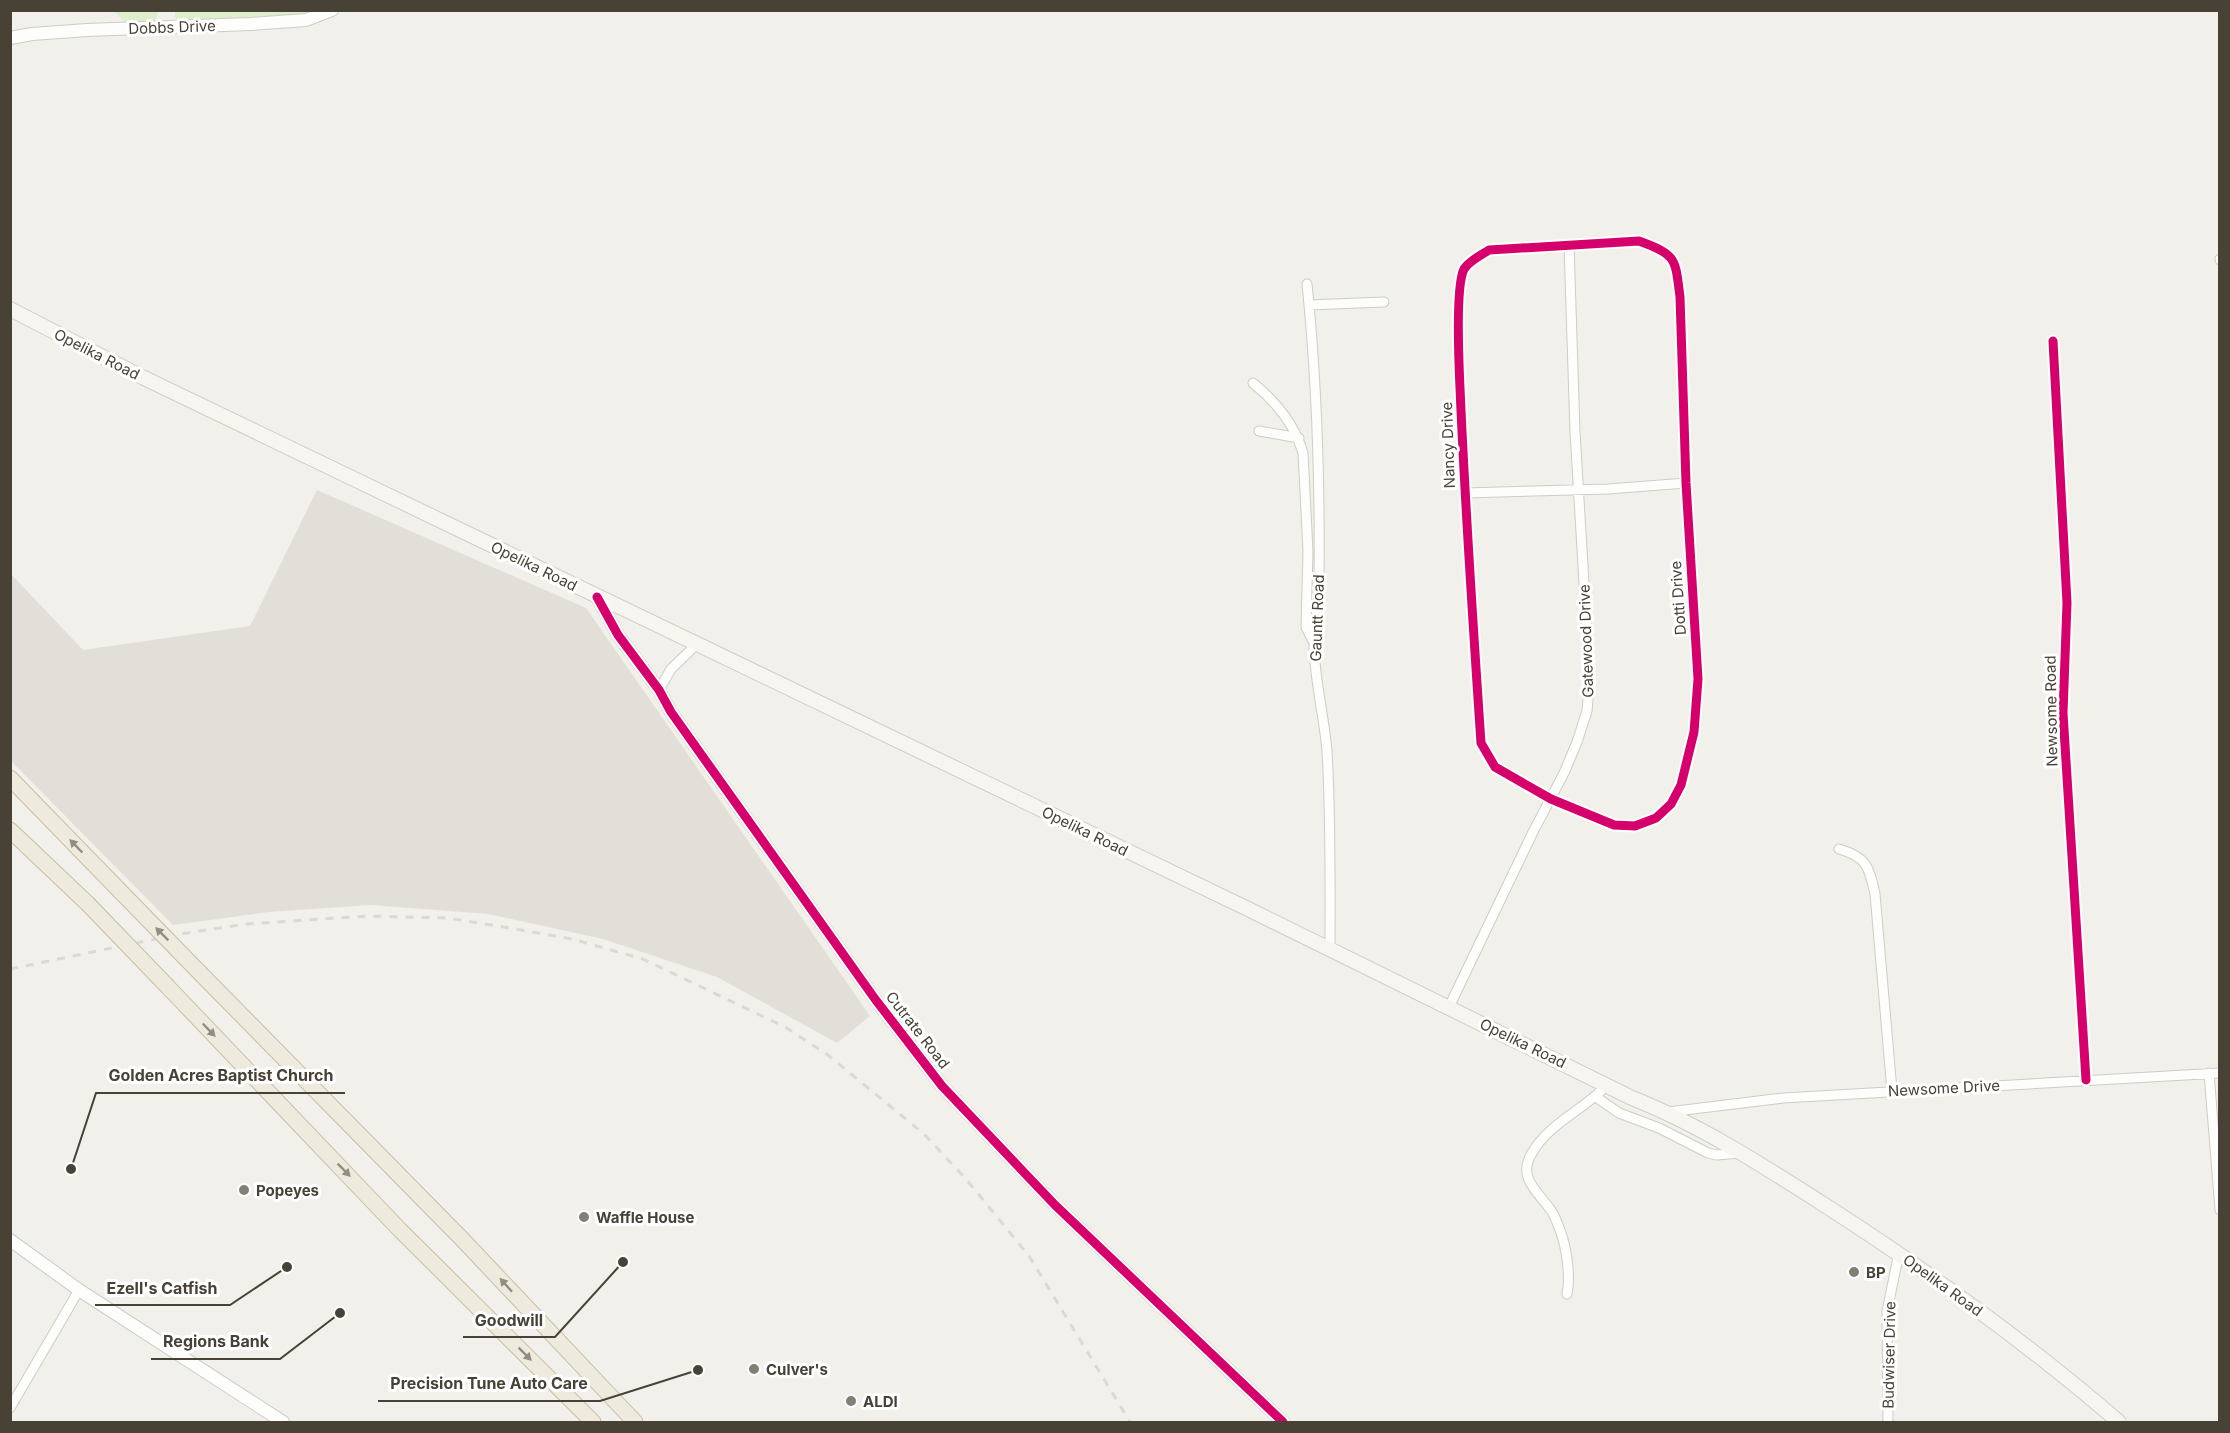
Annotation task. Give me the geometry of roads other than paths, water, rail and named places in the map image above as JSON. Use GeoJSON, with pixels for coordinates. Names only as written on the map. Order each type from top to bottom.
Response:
{"type":"FeatureCollection","features":[{"type":"Feature","properties":{"kind":"highway"},"geometry":{"type":"LineString","coordinates":[[10,778],[470,1246],[635,1422]]}},
{"type":"Feature","properties":{"kind":"highway"},"geometry":{"type":"LineString","coordinates":[[10,830],[88,904],[399,1229],[593,1422]]}},
{"type":"Feature","properties":{"kind":"main road","name":"Opelika Road"},"geometry":{"type":"LineString","coordinates":[[10,309],[142,377],[625,611],[1449,1007],[1632,1098],[1668,1112],[1740,1153],[1899,1253],[2027,1346],[2119,1422]]}},
{"type":"Feature","properties":{"kind":"street","name":"Dobbs Drive"},"geometry":{"type":"LineString","coordinates":[[10,38],[76,31],[306,20],[332,10]]}},
{"type":"Feature","properties":{"kind":"street","name":"Nancy Drive"},"geometry":{"type":"LineString","coordinates":[[1551,799],[1495,767],[1481,743],[1465,493],[1459,344],[1461,280],[1464,269],[1489,250],[1639,241],[1669,255]]}},
{"type":"Feature","properties":{"kind":"street","name":"Gatewood Drive"},"geometry":{"type":"LineString","coordinates":[[1449,1007],[1551,799],[1577,742],[1587,711],[1587,633],[1569,245]]}},
{"type":"Feature","properties":{"kind":"street","name":"Dotti Drive"},"geometry":{"type":"LineString","coordinates":[[1551,799],[1614,825],[1635,826],[1656,818],[1671,804],[1681,785],[1695,732],[1698,679],[1686,483],[1680,297],[1676,264],[1669,255]]}},
{"type":"Feature","properties":{"kind":"street","name":"Gauntt Road"},"geometry":{"type":"LineString","coordinates":[[1307,284],[1313,360],[1318,526],[1319,580],[1314,643],[1330,798],[1330,951]]}},
{"type":"Feature","properties":{"kind":"street"},"geometry":{"type":"LineString","coordinates":[[1309,305],[1384,302]]}},
{"type":"Feature","properties":{"kind":"street","name":"Newsome Road"},"geometry":{"type":"LineString","coordinates":[[2053,341],[2067,603],[2063,712],[2086,1080]]}},
{"type":"Feature","properties":{"kind":"street"},"geometry":{"type":"LineString","coordinates":[[1253,383],[1277,405],[1299,438],[1303,453],[1308,551],[1306,627],[1314,643]]}},
{"type":"Feature","properties":{"kind":"street"},"geometry":{"type":"LineString","coordinates":[[1259,431],[1299,438]]}},
{"type":"Feature","properties":{"kind":"street"},"geometry":{"type":"LineString","coordinates":[[1465,493],[1686,483]]}},
{"type":"Feature","properties":{"kind":"street","name":"Cutrate Road"},"geometry":{"type":"LineString","coordinates":[[597,597],[618,635],[659,690],[671,712],[868,989],[942,1086],[1055,1205],[1283,1422]]}},
{"type":"Feature","properties":{"kind":"street"},"geometry":{"type":"LineString","coordinates":[[659,690],[671,669],[697,644]]}},
{"type":"Feature","properties":{"kind":"street"},"geometry":{"type":"LineString","coordinates":[[1839,849],[1858,856],[1866,863],[1875,894],[1892,1091]]}},
{"type":"Feature","properties":{"kind":"street"},"geometry":{"type":"LineString","coordinates":[[2209,1073],[2220,1210]]}},
{"type":"Feature","properties":{"kind":"street","name":"Newsome Drive"},"geometry":{"type":"LineString","coordinates":[[1668,1112],[1784,1098],[2220,1073]]}},
{"type":"Feature","properties":{"kind":"street"},"geometry":{"type":"LineString","coordinates":[[1567,1294],[1569,1271],[1560,1228],[1551,1209],[1530,1184],[1527,1163],[1537,1145],[1561,1122],[1596,1097],[1607,1085]]}},
{"type":"Feature","properties":{"kind":"street"},"geometry":{"type":"LineString","coordinates":[[1596,1097],[1619,1113],[1659,1128],[1708,1153],[1717,1155],[1740,1153]]}},
{"type":"Feature","properties":{"kind":"street"},"geometry":{"type":"LineString","coordinates":[[10,1240],[79,1290],[283,1422]]}},
{"type":"Feature","properties":{"kind":"street","name":"Budwiser Drive"},"geometry":{"type":"LineString","coordinates":[[1888,1422],[1887,1311],[1899,1253]]}},
{"type":"Feature","properties":{"kind":"street"},"geometry":{"type":"LineString","coordinates":[[10,1408],[79,1290]]}},
{"type":"Feature","properties":{"kind":"railway"},"geometry":{"type":"LineString","coordinates":[[10,969],[180,934],[246,924],[368,916],[448,918],[572,939],[643,959],[785,1027],[828,1055],[924,1134],[966,1179],[1029,1256],[1130,1422]]}},
{"type":"Feature","properties":{"kind":"place","name":"Golden Acres Baptist Church"},"geometry":{"type":"Point","coordinates":[71,1169]}},
{"type":"Feature","properties":{"kind":"place","name":"Popeyes"},"geometry":{"type":"Point","coordinates":[244,1190]}},
{"type":"Feature","properties":{"kind":"place","name":"Waffle House"},"geometry":{"type":"Point","coordinates":[584,1217]}},
{"type":"Feature","properties":{"kind":"place","name":"Goodwill"},"geometry":{"type":"Point","coordinates":[623,1262]}},
{"type":"Feature","properties":{"kind":"place","name":"Ezell's Catfish"},"geometry":{"type":"Point","coordinates":[287,1267]}},
{"type":"Feature","properties":{"kind":"place","name":"BP"},"geometry":{"type":"Point","coordinates":[1854,1272]}},
{"type":"Feature","properties":{"kind":"place","name":"Regions Bank"},"geometry":{"type":"Point","coordinates":[340,1313]}},
{"type":"Feature","properties":{"kind":"place","name":"Culver's"},"geometry":{"type":"Point","coordinates":[754,1369]}},
{"type":"Feature","properties":{"kind":"place","name":"Precision Tune Auto Care"},"geometry":{"type":"Point","coordinates":[698,1370]}},
{"type":"Feature","properties":{"kind":"place","name":"ALDI"},"geometry":{"type":"Point","coordinates":[851,1401]}}]}
